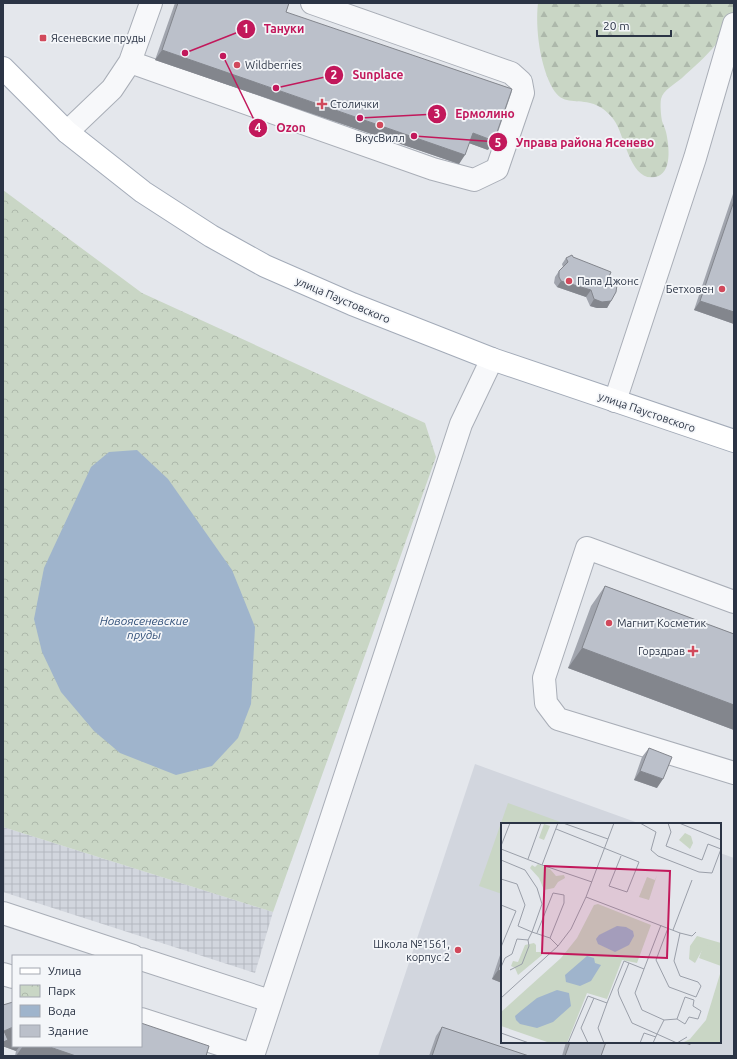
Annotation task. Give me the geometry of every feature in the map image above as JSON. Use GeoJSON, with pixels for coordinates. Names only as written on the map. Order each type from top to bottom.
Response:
{"type":"FeatureCollection","features":[{"type":"Feature","properties":{"kind":"main road","name":"улица Паустовского"},"geometry":{"type":"LineString","coordinates":[[3,68],[67,132],[144,192],[211,236],[265,266],[352,304],[492,359],[734,441]]}},
{"type":"Feature","properties":{"kind":"lane"},"geometry":{"type":"LineString","coordinates":[[67,132],[112,89],[130,62],[152,3]]}},
{"type":"Feature","properties":{"kind":"lane"},"geometry":{"type":"LineString","coordinates":[[130,62],[433,169],[474,180],[496,169],[523,93],[521,82],[511,73],[312,3]]}},
{"type":"Feature","properties":{"kind":"lane"},"geometry":{"type":"LineString","coordinates":[[615,401],[695,158],[734,24]]}},
{"type":"Feature","properties":{"kind":"lane"},"geometry":{"type":"LineString","coordinates":[[142,1019],[253,1056],[461,424],[492,359]]}},
{"type":"Feature","properties":{"kind":"lane"},"geometry":{"type":"LineString","coordinates":[[734,602],[587,548],[544,678],[546,703],[558,719],[734,773]]}},
{"type":"Feature","properties":{"kind":"lane"},"geometry":{"type":"LineString","coordinates":[[3,913],[130,955]]}},
{"type":"Feature","properties":{"kind":"lane"},"geometry":{"type":"LineString","coordinates":[[142,959],[270,1001]]}},
{"type":"Feature","properties":{"kind":"shaded area","name":"Школа №1561, корпус 2"},"geometry":{"type":"Polygon","coordinates":[[[475,764],[638,823],[501,823],[501,1043],[721,1043],[721,853],[734,858],[734,1056],[378,1056],[475,764]]]}},
{"type":"Feature","properties":{"kind":"shaded area"},"geometry":{"type":"Polygon","coordinates":[[[3,827],[273,912],[255,973],[3,892],[3,827]]]}},
{"type":"Feature","properties":{"kind":"green space"},"geometry":{"type":"Polygon","coordinates":[[[538,3],[734,3],[733,14],[729,25],[716,45],[662,96],[661,116],[666,132],[669,151],[665,171],[661,175],[647,177],[640,172],[629,156],[614,120],[604,109],[590,103],[565,99],[557,94],[553,89],[548,80],[542,59],[537,24],[538,3]]]}},
{"type":"Feature","properties":{"kind":"green space"},"geometry":{"type":"Polygon","coordinates":[[[3,190],[142,293],[425,423],[436,457],[273,912],[3,827],[3,190]]]}},
{"type":"Feature","properties":{"kind":"green space"},"geometry":{"type":"Polygon","coordinates":[[[508,803],[563,823],[501,823],[508,803]]]}},
{"type":"Feature","properties":{"kind":"green space"},"geometry":{"type":"Polygon","coordinates":[[[501,823],[501,894],[479,886],[501,823]]]}},
{"type":"Feature","properties":{"kind":"water","name":"Новоясеневские пруды"},"geometry":{"type":"Polygon","coordinates":[[[137,450],[168,479],[232,570],[255,627],[251,704],[238,738],[212,766],[176,775],[120,753],[94,731],[61,692],[42,652],[34,619],[44,568],[91,467],[109,452],[137,450]]]}},
{"type":"Feature","properties":{"kind":"building"},"geometry":{"type":"Polygon","coordinates":[[[178,3],[289,3],[286,12],[512,89],[494,141],[473,133],[465,155],[162,50],[178,3]]]}},
{"type":"Feature","properties":{"kind":"building"},"geometry":{"type":"Polygon","coordinates":[[[734,201],[734,312],[700,301],[734,201]]]}},
{"type":"Feature","properties":{"kind":"building"},"geometry":{"type":"Polygon","coordinates":[[[572,255],[573,257],[611,272],[608,279],[617,285],[616,292],[611,301],[602,302],[594,299],[591,290],[561,281],[559,271],[568,262],[566,258],[572,255]]]}},
{"type":"Feature","properties":{"kind":"building"},"geometry":{"type":"Polygon","coordinates":[[[605,586],[734,634],[734,705],[582,648],[605,586]]]}},
{"type":"Feature","properties":{"kind":"building"},"geometry":{"type":"Polygon","coordinates":[[[649,748],[672,757],[663,779],[640,771],[649,748]]]}},
{"type":"Feature","properties":{"kind":"building"},"geometry":{"type":"Polygon","coordinates":[[[501,962],[501,971],[498,970],[501,962]]]}},
{"type":"Feature","properties":{"kind":"building"},"geometry":{"type":"Polygon","coordinates":[[[12,1002],[12,1027],[4,1031],[8,1040],[3,1042],[3,1005],[12,1002]]]}},
{"type":"Feature","properties":{"kind":"building"},"geometry":{"type":"Polygon","coordinates":[[[142,1023],[209,1046],[206,1056],[76,1056],[50,1047],[142,1047],[142,1023]]]}},
{"type":"Feature","properties":{"kind":"building"},"geometry":{"type":"Polygon","coordinates":[[[442,1027],[529,1056],[432,1056],[442,1027]]]}},
{"type":"Feature","properties":{"kind":"building"},"geometry":{"type":"Polygon","coordinates":[[[570,1043],[606,1043],[601,1056],[565,1056],[570,1043]]]}},
{"type":"Feature","properties":{"kind":"place","name":"Ясеневские пруды"},"geometry":{"type":"Point","coordinates":[43,38]}},
{"type":"Feature","properties":{"kind":"place","name":"Тануки"},"geometry":{"type":"Point","coordinates":[185,53]}},
{"type":"Feature","properties":{"kind":"place","name":"Ozon"},"geometry":{"type":"Point","coordinates":[223,56]}},
{"type":"Feature","properties":{"kind":"place","name":"Wildberries"},"geometry":{"type":"Point","coordinates":[237,65]}},
{"type":"Feature","properties":{"kind":"place","name":"Sunplace"},"geometry":{"type":"Point","coordinates":[276,88]}},
{"type":"Feature","properties":{"kind":"place","name":"Столички"},"geometry":{"type":"Point","coordinates":[322,104]}},
{"type":"Feature","properties":{"kind":"place","name":"Ермолино"},"geometry":{"type":"Point","coordinates":[360,118]}},
{"type":"Feature","properties":{"kind":"place","name":"ВкусВилл"},"geometry":{"type":"Point","coordinates":[380,125]}},
{"type":"Feature","properties":{"kind":"place","name":"Управа района Ясенево"},"geometry":{"type":"Point","coordinates":[414,136]}},
{"type":"Feature","properties":{"kind":"place","name":"Папа Джонс"},"geometry":{"type":"Point","coordinates":[569,281]}},
{"type":"Feature","properties":{"kind":"place","name":"Бетховен"},"geometry":{"type":"Point","coordinates":[722,289]}},
{"type":"Feature","properties":{"kind":"place","name":"Магнит Косметик"},"geometry":{"type":"Point","coordinates":[609,623]}},
{"type":"Feature","properties":{"kind":"place","name":"Горздрав"},"geometry":{"type":"Point","coordinates":[693,651]}},
{"type":"Feature","properties":{"kind":"place","name":"Школа №1561, корпус 2"},"geometry":{"type":"Point","coordinates":[458,950]}}]}
